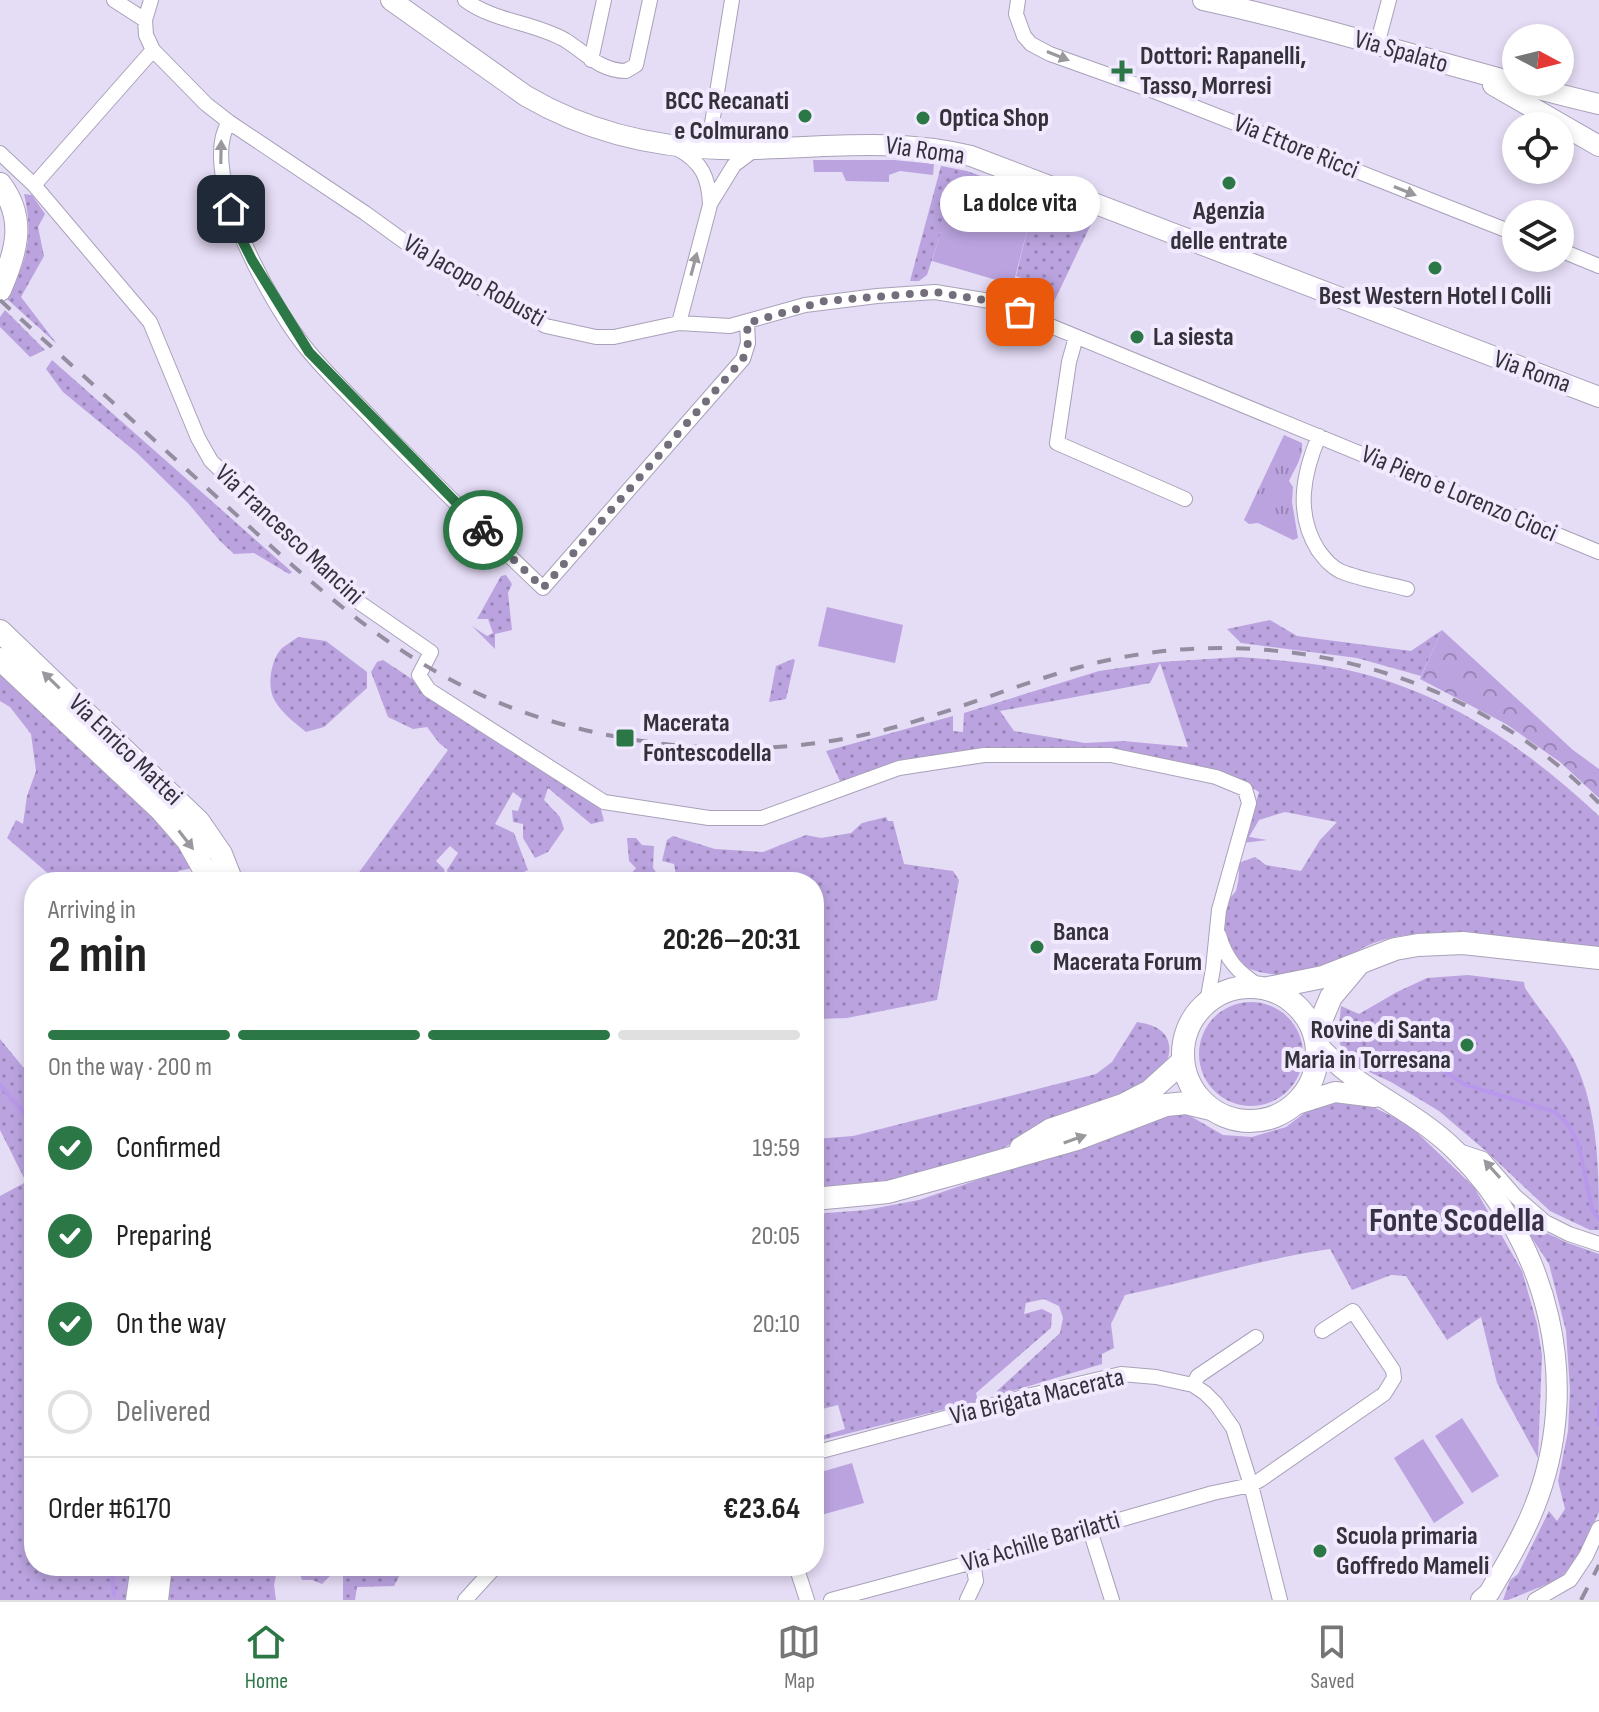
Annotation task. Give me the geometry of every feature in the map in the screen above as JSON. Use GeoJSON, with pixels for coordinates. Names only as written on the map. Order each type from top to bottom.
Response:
{"type":"FeatureCollection","features":[{"type":"Feature","properties":{"kind":"main road","name":"Via Roma"},"geometry":{"type":"LineString","coordinates":[[391,0],[546,107],[615,135],[673,146],[708,148],[901,144],[971,156],[1599,397]]}},
{"type":"Feature","properties":{"kind":"main road","name":"Via Spalato"},"geometry":{"type":"LineString","coordinates":[[1203,0],[1236,4],[1502,80]]}},
{"type":"Feature","properties":{"kind":"main road"},"geometry":{"type":"LineString","coordinates":[[1472,72],[1538,112]]}},
{"type":"Feature","properties":{"kind":"main road","name":"Via Spalato"},"geometry":{"type":"LineString","coordinates":[[1566,96],[1598,104]]}},
{"type":"Feature","properties":{"kind":"main road"},"geometry":{"type":"LineString","coordinates":[[1578,136],[1570,124],[1571,111],[1580,104],[1598,104]]}},
{"type":"Feature","properties":{"kind":"main road"},"geometry":{"type":"LineString","coordinates":[[1574,134],[1599,146]]}},
{"type":"Feature","properties":{"kind":"main road"},"geometry":{"type":"LineString","coordinates":[[0,184],[11,201],[16,231],[15,252],[0,290]]}},
{"type":"Feature","properties":{"kind":"main road"},"geometry":{"type":"LineString","coordinates":[[0,204],[6,218],[7,241],[0,274]]}},
{"type":"Feature","properties":{"kind":"main road","name":"Via Enrico Mattei"},"geometry":{"type":"LineString","coordinates":[[0,631],[199,822],[221,854],[228,872]]}},
{"type":"Feature","properties":{"kind":"main road","name":"Via Enrico Mattei"},"geometry":{"type":"LineString","coordinates":[[0,659],[161,810],[188,841],[205,872]]}},
{"type":"Feature","properties":{"kind":"main road"},"geometry":{"type":"LineString","coordinates":[[1211,1109],[1192,1088],[1183,1061],[1183,1048],[1188,1027],[1207,1002],[1232,988],[1264,987],[1323,977],[1395,949],[1439,943],[1599,958]]}},
{"type":"Feature","properties":{"kind":"main road"},"geometry":{"type":"LineString","coordinates":[[824,1198],[888,1192],[1077,1139],[1166,1105],[1186,1103],[1238,1120],[1253,1121],[1282,1114],[1294,1105],[1314,1078],[1316,1040],[1331,997],[1357,965]]}},
{"type":"Feature","properties":{"kind":"main road"},"geometry":{"type":"LineString","coordinates":[[1264,987],[1279,992],[1298,1005],[1316,1040],[1347,1074],[1415,1117],[1455,1150],[1483,1180],[1515,1225],[1541,1286],[1555,1353],[1557,1388],[1554,1424],[1535,1507],[1514,1552],[1486,1598]]}},
{"type":"Feature","properties":{"kind":"main road"},"geometry":{"type":"LineString","coordinates":[[1000,1161],[1050,1130],[1123,1105],[1150,1091],[1183,1061]]}},
{"type":"Feature","properties":{"kind":"main road"},"geometry":{"type":"LineString","coordinates":[[1294,1105],[1335,1092],[1383,1099]]}},
{"type":"Feature","properties":{"kind":"main road"},"geometry":{"type":"LineString","coordinates":[[137,1600],[141,1576]]}},
{"type":"Feature","properties":{"kind":"main road"},"geometry":{"type":"LineString","coordinates":[[157,1600],[160,1576]]}},
{"type":"Feature","properties":{"kind":"street"},"geometry":{"type":"LineString","coordinates":[[114,0],[145,20],[151,0]]}},
{"type":"Feature","properties":{"kind":"street"},"geometry":{"type":"LineString","coordinates":[[465,0],[491,16],[532,26],[563,39],[591,60],[617,71],[626,71],[636,65],[650,0]]}},
{"type":"Feature","properties":{"kind":"street"},"geometry":{"type":"LineString","coordinates":[[591,60],[604,0]]}},
{"type":"Feature","properties":{"kind":"street"},"geometry":{"type":"LineString","coordinates":[[708,148],[732,0]]}},
{"type":"Feature","properties":{"kind":"street","name":"Via Ettore Ricci"},"geometry":{"type":"LineString","coordinates":[[1018,0],[1016,14],[1024,36],[1031,44],[1050,54],[1159,93],[1502,228]]}},
{"type":"Feature","properties":{"kind":"street"},"geometry":{"type":"LineString","coordinates":[[1377,45],[1389,0]]}},
{"type":"Feature","properties":{"kind":"street","name":"Via Jacopo Robusti"},"geometry":{"type":"LineString","coordinates":[[145,20],[146,35],[153,50],[189,89],[229,122],[416,250],[536,322],[566,331],[614,337],[679,323],[730,326],[825,301],[935,292],[990,301],[1221,395]]}},
{"type":"Feature","properties":{"kind":"street"},"geometry":{"type":"LineString","coordinates":[[34,185],[153,50]]}},
{"type":"Feature","properties":{"kind":"street"},"geometry":{"type":"LineString","coordinates":[[229,122],[222,133],[219,158],[237,230],[309,352],[423,472],[543,588],[743,359],[748,343],[747,323]]}},
{"type":"Feature","properties":{"kind":"street"},"geometry":{"type":"LineString","coordinates":[[673,146],[689,155],[704,171],[710,189],[710,205],[679,323]]}},
{"type":"Feature","properties":{"kind":"street"},"geometry":{"type":"LineString","coordinates":[[710,205],[734,165],[756,149]]}},
{"type":"Feature","properties":{"kind":"street","name":"Via Francesco Mancini"},"geometry":{"type":"LineString","coordinates":[[0,153],[34,185],[150,322],[198,438],[211,461],[360,603],[431,652],[419,675],[429,690],[604,802],[709,818],[762,818],[899,768],[984,755],[1111,755],[1235,783],[1245,789],[1249,803],[1216,927]]}},
{"type":"Feature","properties":{"kind":"street"},"geometry":{"type":"LineString","coordinates":[[1574,256],[1599,266]]}},
{"type":"Feature","properties":{"kind":"street"},"geometry":{"type":"LineString","coordinates":[[1076,337],[1069,362],[1057,443],[1185,499]]}},
{"type":"Feature","properties":{"kind":"street","name":"Via Piero e Lorenzo Cioci"},"geometry":{"type":"LineString","coordinates":[[1221,395],[1599,552]]}},
{"type":"Feature","properties":{"kind":"street"},"geometry":{"type":"LineString","coordinates":[[1319,436],[1303,491],[1303,513],[1311,539],[1327,563],[1340,571],[1407,589]]}},
{"type":"Feature","properties":{"kind":"street"},"geometry":{"type":"LineString","coordinates":[[1216,927],[1231,963],[1241,974],[1264,987]]}},
{"type":"Feature","properties":{"kind":"street"},"geometry":{"type":"LineString","coordinates":[[1207,1002],[1216,927]]}},
{"type":"Feature","properties":{"kind":"street"},"geometry":{"type":"LineString","coordinates":[[1455,1150],[1483,1159],[1515,1196],[1545,1222],[1599,1244]]}},
{"type":"Feature","properties":{"kind":"street"},"geometry":{"type":"LineString","coordinates":[[1251,1485],[1384,1394],[1394,1378],[1393,1370],[1353,1311],[1322,1331]]}},
{"type":"Feature","properties":{"kind":"street"},"geometry":{"type":"LineString","coordinates":[[1256,1337],[1198,1376],[1193,1385],[1216,1404],[1233,1428],[1280,1600]]}},
{"type":"Feature","properties":{"kind":"street","name":"Via Brigata Macerata"},"geometry":{"type":"LineString","coordinates":[[824,1450],[1121,1374],[1193,1385]]}},
{"type":"Feature","properties":{"kind":"street","name":"Via Achille Barilatti"},"geometry":{"type":"LineString","coordinates":[[831,1600],[1251,1485]]}},
{"type":"Feature","properties":{"kind":"street"},"geometry":{"type":"LineString","coordinates":[[1089,1527],[1112,1600]]}},
{"type":"Feature","properties":{"kind":"street"},"geometry":{"type":"LineString","coordinates":[[1535,1600],[1570,1580],[1599,1528]]}},
{"type":"Feature","properties":{"kind":"street"},"geometry":{"type":"LineString","coordinates":[[967,1600],[976,1581],[973,1562]]}},
{"type":"Feature","properties":{"kind":"street"},"geometry":{"type":"LineString","coordinates":[[465,1600],[487,1576]]}},
{"type":"Feature","properties":{"kind":"street"},"geometry":{"type":"LineString","coordinates":[[799,1576],[807,1600]]}},
{"type":"Feature","properties":{"kind":"green space"},"geometry":{"type":"Polygon","coordinates":[[[813,160],[894,160],[934,164],[933,175],[900,171],[889,175],[889,182],[846,181],[842,172],[814,172],[813,160]]]}},
{"type":"Feature","properties":{"kind":"green space"},"geometry":{"type":"Polygon","coordinates":[[[941,166],[967,171],[1094,218],[1051,308],[1030,294],[1034,283],[1016,276],[1028,227],[950,204],[927,275],[919,281],[910,281],[941,166]]]}},
{"type":"Feature","properties":{"kind":"green space"},"geometry":{"type":"Polygon","coordinates":[[[24,194],[32,195],[45,214],[38,227],[44,256],[21,297],[57,344],[7,299],[27,248],[24,194]]]}},
{"type":"Feature","properties":{"kind":"green space"},"geometry":{"type":"Polygon","coordinates":[[[949,204],[1028,227],[1013,285],[932,261],[949,204]]]}},
{"type":"Feature","properties":{"kind":"green space"},"geometry":{"type":"Polygon","coordinates":[[[5,310],[45,350],[30,357],[0,327],[0,317],[5,310]]]}},
{"type":"Feature","properties":{"kind":"green space"},"geometry":{"type":"Polygon","coordinates":[[[52,360],[292,572],[289,574],[254,553],[234,554],[137,453],[63,392],[46,369],[52,360]]]}},
{"type":"Feature","properties":{"kind":"green space"},"geometry":{"type":"Polygon","coordinates":[[[1284,435],[1302,443],[1300,458],[1289,481],[1293,487],[1292,502],[1298,538],[1293,540],[1258,523],[1249,524],[1244,520],[1284,435]]]}},
{"type":"Feature","properties":{"kind":"green space"},"geometry":{"type":"Polygon","coordinates":[[[506,575],[512,584],[508,593],[512,630],[495,634],[495,649],[472,626],[487,636],[493,633],[488,619],[477,619],[501,576],[506,575]]]}},
{"type":"Feature","properties":{"kind":"green space"},"geometry":{"type":"Polygon","coordinates":[[[827,607],[903,625],[895,663],[818,646],[827,607]]]}},
{"type":"Feature","properties":{"kind":"green space"},"geometry":{"type":"Polygon","coordinates":[[[1270,620],[1297,636],[1411,651],[1442,630],[1421,676],[1357,658],[1241,643],[1227,629],[1270,620]]]}},
{"type":"Feature","properties":{"kind":"green space"},"geometry":{"type":"Polygon","coordinates":[[[1442,630],[1573,750],[1599,769],[1599,798],[1560,762],[1506,724],[1420,679],[1442,630]]]}},
{"type":"Feature","properties":{"kind":"green space"},"geometry":{"type":"Polygon","coordinates":[[[298,637],[326,641],[367,672],[367,688],[324,727],[306,732],[281,710],[271,688],[271,673],[278,653],[298,637]]]}},
{"type":"Feature","properties":{"kind":"green space"},"geometry":{"type":"Polygon","coordinates":[[[1240,657],[1343,669],[1415,691],[1481,724],[1542,767],[1599,816],[1599,952],[1516,939],[1426,933],[1374,943],[1321,969],[1298,974],[1261,972],[1237,959],[1224,926],[1224,909],[1236,889],[1239,863],[1255,857],[1266,865],[1301,871],[1320,840],[1337,822],[1285,812],[1259,820],[1249,837],[1267,840],[1243,843],[1259,792],[1240,781],[1122,751],[984,751],[840,781],[826,751],[953,716],[953,731],[963,732],[964,713],[1099,671],[1160,662],[1240,657]],[[1160,663],[1150,683],[1000,711],[1014,731],[1085,743],[1123,741],[1188,747],[1160,663]]]}},
{"type":"Feature","properties":{"kind":"green space"},"geometry":{"type":"Polygon","coordinates":[[[793,659],[786,699],[769,702],[776,666],[793,659]]]}},
{"type":"Feature","properties":{"kind":"green space"},"geometry":{"type":"Polygon","coordinates":[[[383,660],[599,802],[604,821],[591,824],[548,788],[544,800],[560,817],[564,829],[548,852],[535,858],[523,838],[523,824],[513,822],[512,810],[518,811],[522,799],[513,792],[495,824],[514,833],[528,870],[447,872],[458,853],[450,846],[436,861],[445,872],[359,872],[448,750],[427,727],[413,729],[388,717],[371,672],[377,662],[383,660]]]}},
{"type":"Feature","properties":{"kind":"green space"},"geometry":{"type":"Polygon","coordinates":[[[0,675],[160,824],[194,868],[179,872],[46,872],[7,838],[16,820],[23,824],[27,796],[36,771],[31,734],[10,707],[0,701],[0,675]]]}},
{"type":"Feature","properties":{"kind":"green space"},"geometry":{"type":"Polygon","coordinates":[[[886,817],[888,821],[893,821],[904,864],[953,871],[959,880],[937,1000],[847,1018],[824,1019],[824,872],[675,872],[674,864],[662,861],[667,840],[673,836],[715,849],[763,852],[806,835],[821,838],[851,833],[862,823],[886,817]]]}},
{"type":"Feature","properties":{"kind":"green space"},"geometry":{"type":"Polygon","coordinates":[[[627,838],[636,838],[642,845],[654,846],[653,868],[656,872],[633,872],[636,868],[629,861],[627,838]]]}},
{"type":"Feature","properties":{"kind":"green space"},"geometry":{"type":"Polygon","coordinates":[[[1468,975],[1524,982],[1574,1060],[1593,1121],[1598,1165],[1599,1230],[1590,1230],[1550,1211],[1439,1111],[1391,1082],[1354,1065],[1343,1054],[1338,1036],[1341,1006],[1359,1014],[1427,978],[1468,975]]]}},
{"type":"Feature","properties":{"kind":"green space"},"geometry":{"type":"Polygon","coordinates":[[[1251,1002],[1271,1006],[1288,1017],[1299,1034],[1303,1054],[1299,1074],[1288,1091],[1271,1102],[1251,1106],[1231,1102],[1214,1091],[1203,1074],[1199,1054],[1203,1034],[1214,1017],[1231,1006],[1251,1002]]]}},
{"type":"Feature","properties":{"kind":"green space"},"geometry":{"type":"Polygon","coordinates":[[[1137,1022],[1162,1031],[1168,1040],[1167,1061],[1156,1075],[1140,1086],[1042,1126],[1009,1145],[924,1173],[880,1183],[824,1189],[824,1138],[853,1136],[1096,1074],[1112,1062],[1137,1022]]]}},
{"type":"Feature","properties":{"kind":"green space"},"geometry":{"type":"Polygon","coordinates":[[[0,1039],[24,1067],[24,1178],[0,1130],[0,1039]]]}},
{"type":"Feature","properties":{"kind":"green space"},"geometry":{"type":"Polygon","coordinates":[[[1339,1100],[1365,1103],[1408,1124],[1474,1187],[1522,1271],[1537,1324],[1542,1355],[1538,1458],[1497,1383],[1481,1317],[1447,1340],[1406,1276],[1391,1275],[1352,1290],[1330,1249],[1278,1258],[1125,1295],[1111,1324],[1114,1348],[1102,1354],[1102,1364],[999,1395],[997,1391],[1060,1333],[1063,1318],[1059,1306],[1044,1299],[1026,1303],[1024,1314],[1042,1309],[1052,1314],[1051,1328],[976,1393],[978,1401],[824,1440],[824,1435],[845,1429],[838,1405],[824,1408],[824,1213],[866,1210],[919,1200],[1161,1117],[1185,1113],[1223,1135],[1252,1137],[1286,1127],[1315,1105],[1339,1100]]]}},
{"type":"Feature","properties":{"kind":"green space"},"geometry":{"type":"Polygon","coordinates":[[[24,1183],[24,1576],[136,1576],[132,1600],[0,1600],[0,1196],[24,1183]]]}},
{"type":"Feature","properties":{"kind":"green space"},"geometry":{"type":"Polygon","coordinates":[[[1531,1226],[1599,1254],[1599,1512],[1580,1553],[1566,1572],[1557,1580],[1503,1600],[1510,1580],[1518,1574],[1549,1511],[1557,1521],[1565,1509],[1558,1481],[1568,1431],[1570,1390],[1566,1331],[1549,1264],[1526,1229],[1531,1226]]]}},
{"type":"Feature","properties":{"kind":"green space"},"geometry":{"type":"Polygon","coordinates":[[[1462,1418],[1499,1476],[1472,1493],[1435,1436],[1462,1418]]]}},
{"type":"Feature","properties":{"kind":"green space"},"geometry":{"type":"Polygon","coordinates":[[[1423,1439],[1464,1503],[1434,1523],[1394,1458],[1423,1439]]]}},
{"type":"Feature","properties":{"kind":"green space"},"geometry":{"type":"Polygon","coordinates":[[[852,1463],[864,1503],[824,1514],[824,1471],[852,1463]]]}},
{"type":"Feature","properties":{"kind":"green space"},"geometry":{"type":"Polygon","coordinates":[[[171,1576],[276,1576],[276,1600],[168,1598],[171,1576]]]}},
{"type":"Feature","properties":{"kind":"green space"},"geometry":{"type":"Polygon","coordinates":[[[301,1576],[330,1576],[322,1584],[302,1580],[301,1576]]]}},
{"type":"Feature","properties":{"kind":"green space"},"geometry":{"type":"Polygon","coordinates":[[[343,1576],[399,1576],[394,1586],[357,1587],[355,1600],[343,1600],[343,1576]]]}},
{"type":"Feature","properties":{"kind":"waterway"},"geometry":{"type":"LineString","coordinates":[[1404,1052],[1428,1061],[1466,1085],[1555,1112],[1567,1123],[1578,1143],[1592,1209],[1599,1219]]}},
{"type":"Feature","properties":{"kind":"waterway"},"geometry":{"type":"LineString","coordinates":[[0,1085],[24,1113]]}},
{"type":"Feature","properties":{"kind":"waterway"},"geometry":{"type":"LineString","coordinates":[[1599,1402],[1599,1424]]}},
{"type":"Feature","properties":{"kind":"waterway"},"geometry":{"type":"LineString","coordinates":[[112,1576],[114,1595]]}},
{"type":"Feature","properties":{"kind":"railway"},"geometry":{"type":"LineString","coordinates":[[0,300],[284,558],[362,622],[445,677],[541,718],[580,729],[660,744],[782,747],[891,728],[1080,667],[1149,653],[1219,648],[1289,652],[1358,665],[1425,687],[1488,717],[1546,756],[1599,803]]}},
{"type":"Feature","properties":{"kind":"railway"},"geometry":{"type":"LineString","coordinates":[[1581,1600],[1599,1565]]}},
{"type":"Feature","properties":{"kind":"way so far"},"geometry":{"type":"LineString","coordinates":[[483,530],[543,588],[743,359],[748,343],[747,323],[825,301],[935,292],[990,301],[1020,312]]}},
{"type":"Feature","properties":{"kind":"place","name":"Dottori: Rapanelli, Tasso, Morresi"},"geometry":{"type":"Point","coordinates":[1122,71]}},
{"type":"Feature","properties":{"kind":"place","name":"BCC Recanati e Colmurano"},"geometry":{"type":"Point","coordinates":[805,116]}},
{"type":"Feature","properties":{"kind":"place","name":"Optica Shop"},"geometry":{"type":"Point","coordinates":[923,118]}},
{"type":"Feature","properties":{"kind":"place","name":"Agenzia delle entrate"},"geometry":{"type":"Point","coordinates":[1229,183]}},
{"type":"Feature","properties":{"kind":"place","name":"Best Western Hotel I Colli"},"geometry":{"type":"Point","coordinates":[1435,268]}},
{"type":"Feature","properties":{"kind":"place","name":"La dolce vita"},"geometry":{"type":"Point","coordinates":[1020,312]}},
{"type":"Feature","properties":{"kind":"place","name":"La siesta"},"geometry":{"type":"Point","coordinates":[1137,337]}},
{"type":"Feature","properties":{"kind":"place","name":"Macerata Fontescodella"},"geometry":{"type":"Point","coordinates":[625,738]}},
{"type":"Feature","properties":{"kind":"place","name":"Banca Macerata Forum"},"geometry":{"type":"Point","coordinates":[1037,947]}},
{"type":"Feature","properties":{"kind":"place","name":"Rovine di Santa Maria in Torresana"},"geometry":{"type":"Point","coordinates":[1467,1045]}},
{"type":"Feature","properties":{"kind":"place","name":"Scuola primaria Goffredo Mameli"},"geometry":{"type":"Point","coordinates":[1320,1551]}},
{"type":"Feature","properties":{"kind":"district","name":"Fonte Scodella"},"geometry":{"type":"Point","coordinates":[1457,1220]}},
{"type":"Feature","properties":{"kind":"route"},"geometry":{"type":"LineString","coordinates":[[231,209],[237,230],[252,260],[309,352],[483,530]]}}]}
